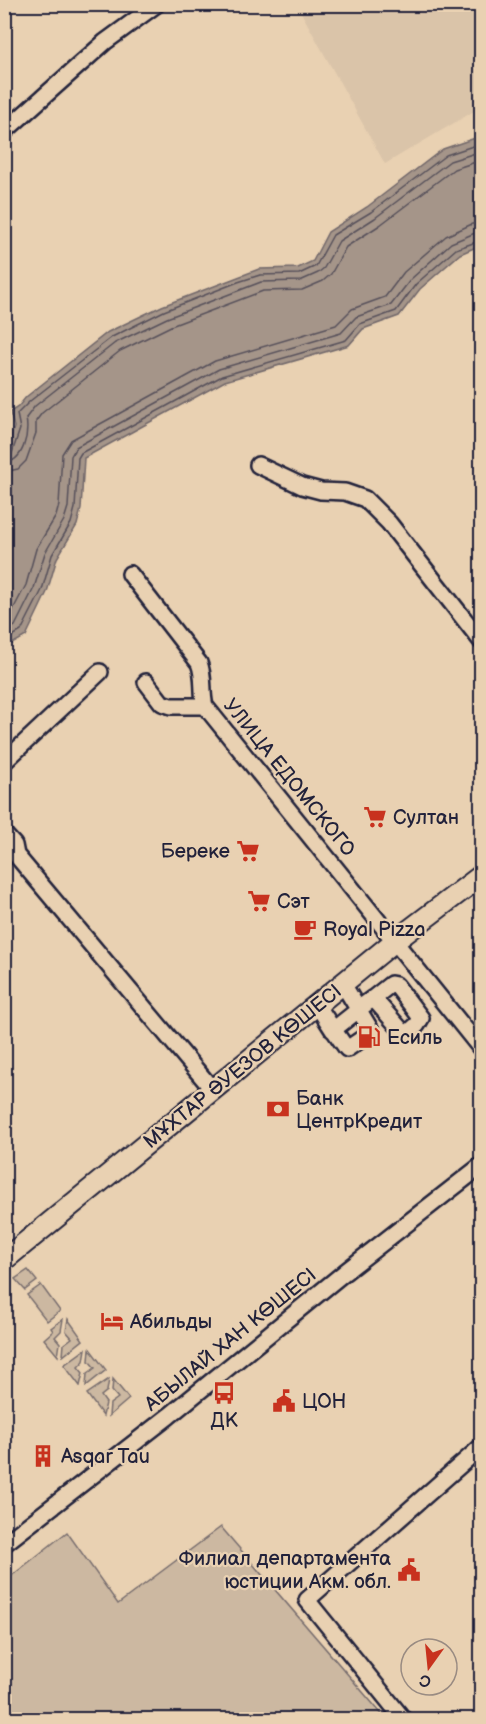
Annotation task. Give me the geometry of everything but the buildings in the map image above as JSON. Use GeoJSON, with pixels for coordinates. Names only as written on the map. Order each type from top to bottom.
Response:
{"type":"FeatureCollection","features":[{"type":"Feature","properties":{"kind":"main road","name":"МҰХТАР ӘУЕЗОВ КӨШЕСІ"},"geometry":{"type":"LineString","coordinates":[[4,1260],[395,941],[482,875]]}},
{"type":"Feature","properties":{"kind":"street"},"geometry":{"type":"LineString","coordinates":[[4,132],[105,42],[157,4]]}},
{"type":"Feature","properties":{"kind":"street"},"geometry":{"type":"LineString","coordinates":[[258,465],[302,486],[321,491],[345,492],[365,499],[389,523],[482,642]]}},
{"type":"Feature","properties":{"kind":"street","name":"УЛИЦА ЕДОМСКОГО"},"geometry":{"type":"LineString","coordinates":[[130,574],[199,663],[202,671],[202,694],[205,706],[482,1050]]}},
{"type":"Feature","properties":{"kind":"street"},"geometry":{"type":"LineString","coordinates":[[4,762],[100,672]]}},
{"type":"Feature","properties":{"kind":"street"},"geometry":{"type":"LineString","coordinates":[[146,682],[162,703],[171,706],[205,706]]}},
{"type":"Feature","properties":{"kind":"street"},"geometry":{"type":"LineString","coordinates":[[4,834],[14,845],[10,859],[213,1090]]}},
{"type":"Feature","properties":{"kind":"street"},"geometry":{"type":"LineString","coordinates":[[317,1005],[347,1050],[372,1032],[343,984]]}},
{"type":"Feature","properties":{"kind":"street"},"geometry":{"type":"LineString","coordinates":[[333,1030],[373,998]]}},
{"type":"Feature","properties":{"kind":"street","name":"АБЫЛАЙ ХАН КӨШЕСІ"},"geometry":{"type":"LineString","coordinates":[[4,1544],[169,1416],[482,1164]]}},
{"type":"Feature","properties":{"kind":"street"},"geometry":{"type":"LineString","coordinates":[[404,1719],[307,1600],[482,1446]]}},
{"type":"Feature","properties":{"kind":"shaded area"},"geometry":{"type":"Polygon","coordinates":[[[297,5],[481,5],[481,107],[385,164],[297,5]]]}},
{"type":"Feature","properties":{"kind":"shaded area"},"geometry":{"type":"Polygon","coordinates":[[[28,1270],[37,1281],[25,1290],[15,1279],[28,1270]]]}},
{"type":"Feature","properties":{"kind":"shaded area"},"geometry":{"type":"Polygon","coordinates":[[[41,1285],[60,1311],[47,1321],[27,1295],[41,1285]]]}},
{"type":"Feature","properties":{"kind":"shaded area"},"geometry":{"type":"Polygon","coordinates":[[[63,1319],[61,1331],[55,1337],[60,1343],[58,1356],[44,1339],[53,1331],[51,1328],[63,1319]]]}},
{"type":"Feature","properties":{"kind":"shaded area"},"geometry":{"type":"Polygon","coordinates":[[[68,1319],[83,1340],[63,1356],[64,1344],[72,1338],[66,1331],[68,1319]]]}},
{"type":"Feature","properties":{"kind":"shaded area"},"geometry":{"type":"Polygon","coordinates":[[[86,1349],[84,1361],[78,1367],[83,1373],[80,1386],[64,1365],[86,1349]]]}},
{"type":"Feature","properties":{"kind":"shaded area"},"geometry":{"type":"Polygon","coordinates":[[[90,1349],[106,1370],[86,1386],[87,1374],[95,1368],[89,1361],[90,1349]]]}},
{"type":"Feature","properties":{"kind":"shaded area"},"geometry":{"type":"Polygon","coordinates":[[[109,1379],[107,1391],[101,1396],[106,1403],[103,1416],[87,1394],[109,1379]]]}},
{"type":"Feature","properties":{"kind":"shaded area"},"geometry":{"type":"Polygon","coordinates":[[[113,1379],[129,1399],[109,1416],[110,1404],[118,1398],[112,1391],[113,1379]]]}},
{"type":"Feature","properties":{"kind":"shaded area"},"geometry":{"type":"Polygon","coordinates":[[[221,1527],[386,1719],[13,1719],[5,1709],[5,1581],[67,1532],[118,1604],[221,1527]]]}},
{"type":"Feature","properties":{"kind":"water"},"geometry":{"type":"Polygon","coordinates":[[[481,136],[481,245],[460,254],[420,289],[399,316],[363,329],[349,345],[225,381],[84,458],[81,509],[77,525],[57,558],[47,592],[26,636],[5,648],[4,462],[14,427],[10,412],[108,332],[162,306],[259,269],[298,268],[313,261],[328,232],[367,207],[443,149],[481,136]]]}},
{"type":"Feature","properties":{"kind":"place","name":"Султан"},"geometry":{"type":"Point","coordinates":[375,817]}},
{"type":"Feature","properties":{"kind":"place","name":"Береке"},"geometry":{"type":"Point","coordinates":[248,851]}},
{"type":"Feature","properties":{"kind":"place","name":"Сэт"},"geometry":{"type":"Point","coordinates":[259,901]}},
{"type":"Feature","properties":{"kind":"place","name":"Royal Pizza"},"geometry":{"type":"Point","coordinates":[305,929]}},
{"type":"Feature","properties":{"kind":"place","name":"Есиль"},"geometry":{"type":"Point","coordinates":[369,1037]}},
{"type":"Feature","properties":{"kind":"place","name":"Банк ЦентрКредит"},"geometry":{"type":"Point","coordinates":[278,1109]}},
{"type":"Feature","properties":{"kind":"place","name":"Абильды"},"geometry":{"type":"Point","coordinates":[112,1321]}},
{"type":"Feature","properties":{"kind":"place","name":"ДК"},"geometry":{"type":"Point","coordinates":[224,1393]}},
{"type":"Feature","properties":{"kind":"place","name":"ЦОН"},"geometry":{"type":"Point","coordinates":[284,1401]}},
{"type":"Feature","properties":{"kind":"place","name":"Asqar Tau"},"geometry":{"type":"Point","coordinates":[43,1456]}},
{"type":"Feature","properties":{"kind":"place","name":"Филиал департамента юстиции Акм. обл."},"geometry":{"type":"Point","coordinates":[409,1570]}}]}
